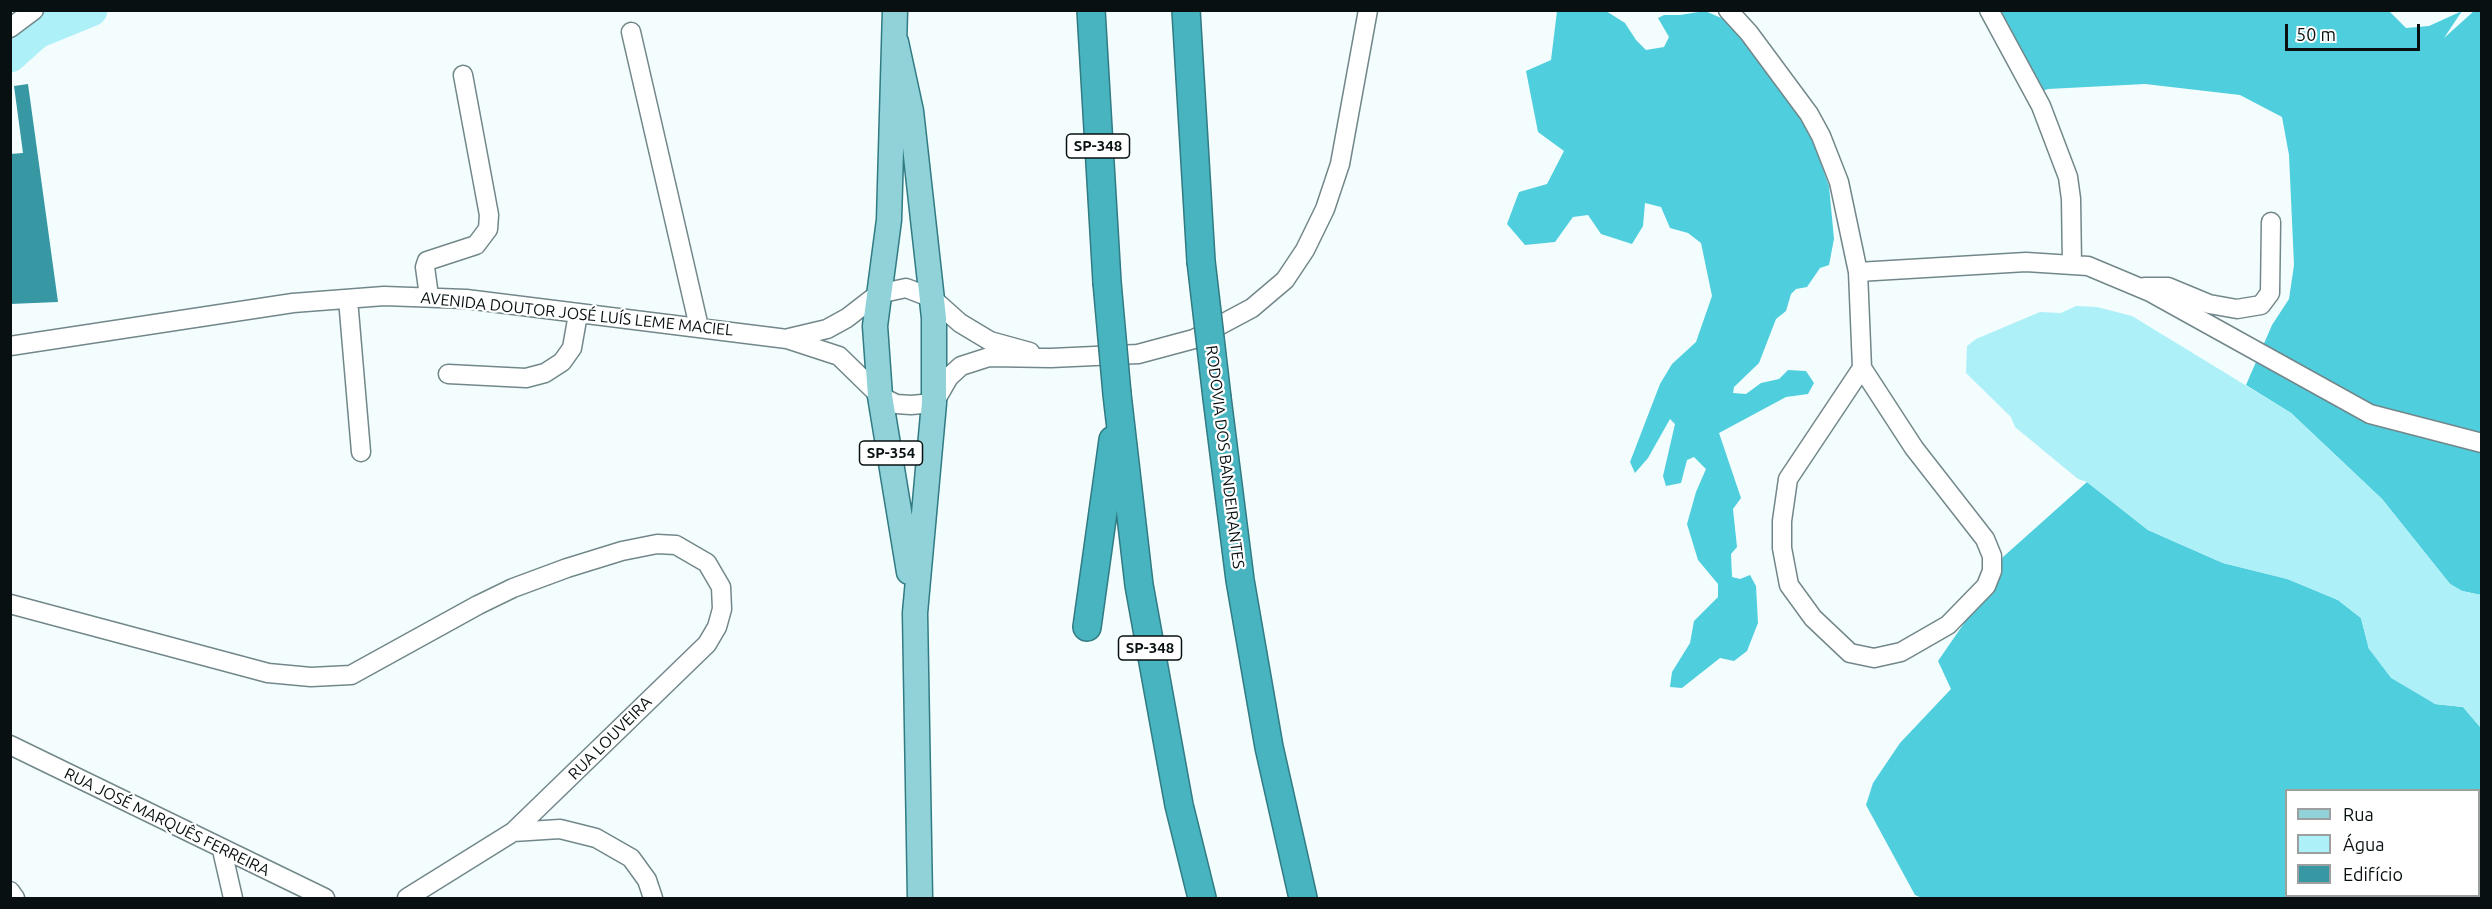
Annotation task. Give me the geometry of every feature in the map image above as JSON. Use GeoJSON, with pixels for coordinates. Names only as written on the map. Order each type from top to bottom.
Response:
{"type":"FeatureCollection","features":[{"type":"Feature","properties":{"kind":"highway","name":"SP-348"},"geometry":{"type":"LineString","coordinates":[[1091,10],[1107,282],[1117,398],[1139,585],[1179,805],[1202,898]]}},
{"type":"Feature","properties":{"kind":"highway","name":"RODOVIA DOS BANDEIRANTES"},"geometry":{"type":"LineString","coordinates":[[1186,10],[1201,261],[1240,580],[1269,747],[1303,898]]}},
{"type":"Feature","properties":{"kind":"highway"},"geometry":{"type":"LineString","coordinates":[[1087,627],[1117,398]]}},
{"type":"Feature","properties":{"kind":"main road","name":"SP-354"},"geometry":{"type":"LineString","coordinates":[[895,10],[896,42],[889,135],[888,220],[875,326],[880,396],[894,469],[915,613]]}},
{"type":"Feature","properties":{"kind":"main road","name":"SP-354"},"geometry":{"type":"LineString","coordinates":[[896,42],[911,111],[932,298],[934,403],[915,613],[920,898]]}},
{"type":"Feature","properties":{"kind":"street"},"geometry":{"type":"LineString","coordinates":[[10,28],[34,10]]}},
{"type":"Feature","properties":{"kind":"street"},"geometry":{"type":"LineString","coordinates":[[880,396],[896,404],[934,403],[949,377],[961,366],[972,361],[989,357],[1051,358],[1138,354],[1194,339],[1252,308],[1285,279],[1305,250],[1325,209],[1340,164],[1368,10]]}},
{"type":"Feature","properties":{"kind":"street"},"geometry":{"type":"LineString","coordinates":[[1728,10],[1749,33],[1803,105],[1821,136],[1839,182],[1858,272],[1862,368],[1914,448],[1985,539],[1992,556],[1992,571],[1986,586],[1948,625],[1900,652],[1874,657],[1850,653],[1813,618],[1789,585],[1782,548],[1782,520],[1788,479],[1862,368]]}},
{"type":"Feature","properties":{"kind":"street"},"geometry":{"type":"LineString","coordinates":[[1989,10],[2042,106],[2068,177],[2071,199],[2072,264]]}},
{"type":"Feature","properties":{"kind":"street"},"geometry":{"type":"LineString","coordinates":[[630,32],[699,327]]}},
{"type":"Feature","properties":{"kind":"street"},"geometry":{"type":"LineString","coordinates":[[429,296],[424,267],[427,261],[476,245],[488,229],[489,215],[463,75]]}},
{"type":"Feature","properties":{"kind":"street"},"geometry":{"type":"LineString","coordinates":[[2139,288],[2168,287],[2209,304],[2237,309],[2261,305],[2270,293],[2271,222]]}},
{"type":"Feature","properties":{"kind":"street"},"geometry":{"type":"LineString","coordinates":[[1858,272],[2026,262],[2088,266],[2139,288],[2370,414],[2481,443]]}},
{"type":"Feature","properties":{"kind":"street"},"geometry":{"type":"LineString","coordinates":[[878,294],[906,288],[932,298],[960,323],[990,341],[1051,358]]}},
{"type":"Feature","properties":{"kind":"street","name":"AVENIDA DOUTOR JOSÉ LUÍS LEME MACIEL"},"geometry":{"type":"LineString","coordinates":[[787,339],[827,329],[847,318],[878,294]]}},
{"type":"Feature","properties":{"kind":"street","name":"AVENIDA DOUTOR JOSÉ LUÍS LEME MACIEL"},"geometry":{"type":"LineString","coordinates":[[10,346],[240,310],[348,299],[429,296],[787,339],[839,356],[880,396]]}},
{"type":"Feature","properties":{"kind":"street"},"geometry":{"type":"LineString","coordinates":[[348,299],[362,452]]}},
{"type":"Feature","properties":{"kind":"street"},"geometry":{"type":"LineString","coordinates":[[448,374],[526,378],[545,373],[562,362],[572,348],[578,314]]}},
{"type":"Feature","properties":{"kind":"street","name":"RUA LOUVEIRA"},"geometry":{"type":"LineString","coordinates":[[10,604],[268,673],[311,677],[351,675],[513,588],[622,551],[657,544],[676,545],[707,563],[721,587],[722,609],[717,627],[707,644],[513,832],[407,898]]}},
{"type":"Feature","properties":{"kind":"street","name":"RUA JOSÉ MARQUÊS FERREIRA"},"geometry":{"type":"LineString","coordinates":[[10,745],[222,850],[325,898]]}},
{"type":"Feature","properties":{"kind":"street"},"geometry":{"type":"LineString","coordinates":[[513,832],[561,829],[596,838],[631,858],[647,880],[653,898]]}},
{"type":"Feature","properties":{"kind":"street"},"geometry":{"type":"LineString","coordinates":[[222,850],[233,898]]}},
{"type":"Feature","properties":{"kind":"street"},"geometry":{"type":"LineString","coordinates":[[10,891],[15,898]]}},
{"type":"Feature","properties":{"kind":"shaded area"},"geometry":{"type":"Polygon","coordinates":[[[2388,10],[2406,28],[2429,26],[2462,11],[2444,38],[2474,11],[2481,11],[2481,595],[2462,591],[2450,584],[2382,499],[2291,413],[2246,385],[2272,325],[2289,299],[2294,265],[2289,155],[2282,117],[2240,95],[2145,84],[2048,89],[2036,93],[1991,11],[2388,10]]]}},
{"type":"Feature","properties":{"kind":"shaded area"},"geometry":{"type":"Polygon","coordinates":[[[1557,11],[1606,11],[1625,23],[1646,50],[1664,47],[1669,37],[1658,18],[1664,15],[1705,11],[1726,20],[1789,100],[1813,141],[1829,186],[1834,239],[1829,265],[1820,268],[1807,287],[1796,289],[1791,294],[1786,311],[1776,319],[1759,363],[1734,387],[1733,393],[1746,394],[1761,383],[1779,379],[1788,370],[1806,371],[1814,383],[1808,394],[1786,397],[1719,433],[1741,498],[1733,509],[1737,547],[1731,554],[1732,577],[1740,579],[1750,575],[1756,586],[1758,623],[1747,651],[1734,661],[1720,658],[1682,688],[1670,687],[1672,672],[1690,643],[1694,621],[1718,597],[1718,584],[1698,560],[1687,524],[1696,492],[1706,469],[1694,457],[1687,460],[1681,483],[1666,486],[1663,476],[1675,424],[1670,419],[1648,458],[1635,473],[1630,462],[1660,384],[1672,364],[1696,342],[1712,296],[1701,243],[1688,233],[1670,228],[1661,207],[1645,203],[1643,226],[1632,244],[1601,234],[1588,215],[1573,217],[1555,242],[1525,245],[1507,224],[1519,192],[1547,184],[1564,151],[1538,132],[1526,71],[1551,60],[1557,11]]]}},
{"type":"Feature","properties":{"kind":"shaded area"},"geometry":{"type":"Polygon","coordinates":[[[2087,482],[2148,530],[2223,563],[2288,579],[2338,600],[2361,618],[2369,649],[2435,704],[2463,707],[2481,728],[2481,898],[1922,898],[1915,895],[1866,805],[1873,783],[1900,743],[1951,689],[1938,661],[1996,577],[2003,557],[2087,482]]]}},
{"type":"Feature","properties":{"kind":"water"},"geometry":{"type":"Polygon","coordinates":[[[2076,306],[2097,307],[2132,316],[2291,413],[2382,499],[2450,584],[2462,591],[2481,595],[2481,728],[2463,707],[2435,704],[2391,678],[2369,649],[2361,618],[2338,600],[2287,579],[2223,563],[2148,530],[2087,482],[2078,479],[2015,427],[2011,417],[1966,373],[1967,346],[1976,339],[2040,312],[2061,313],[2076,306]]]}},
{"type":"Feature","properties":{"kind":"building"},"geometry":{"type":"Polygon","coordinates":[[[28,84],[58,302],[10,304],[10,154],[23,153],[14,86],[28,84]]]}},
{"type":"Feature","properties":{"kind":"waterway"},"geometry":{"type":"LineString","coordinates":[[10,56],[37,32],[91,10]]}}]}
